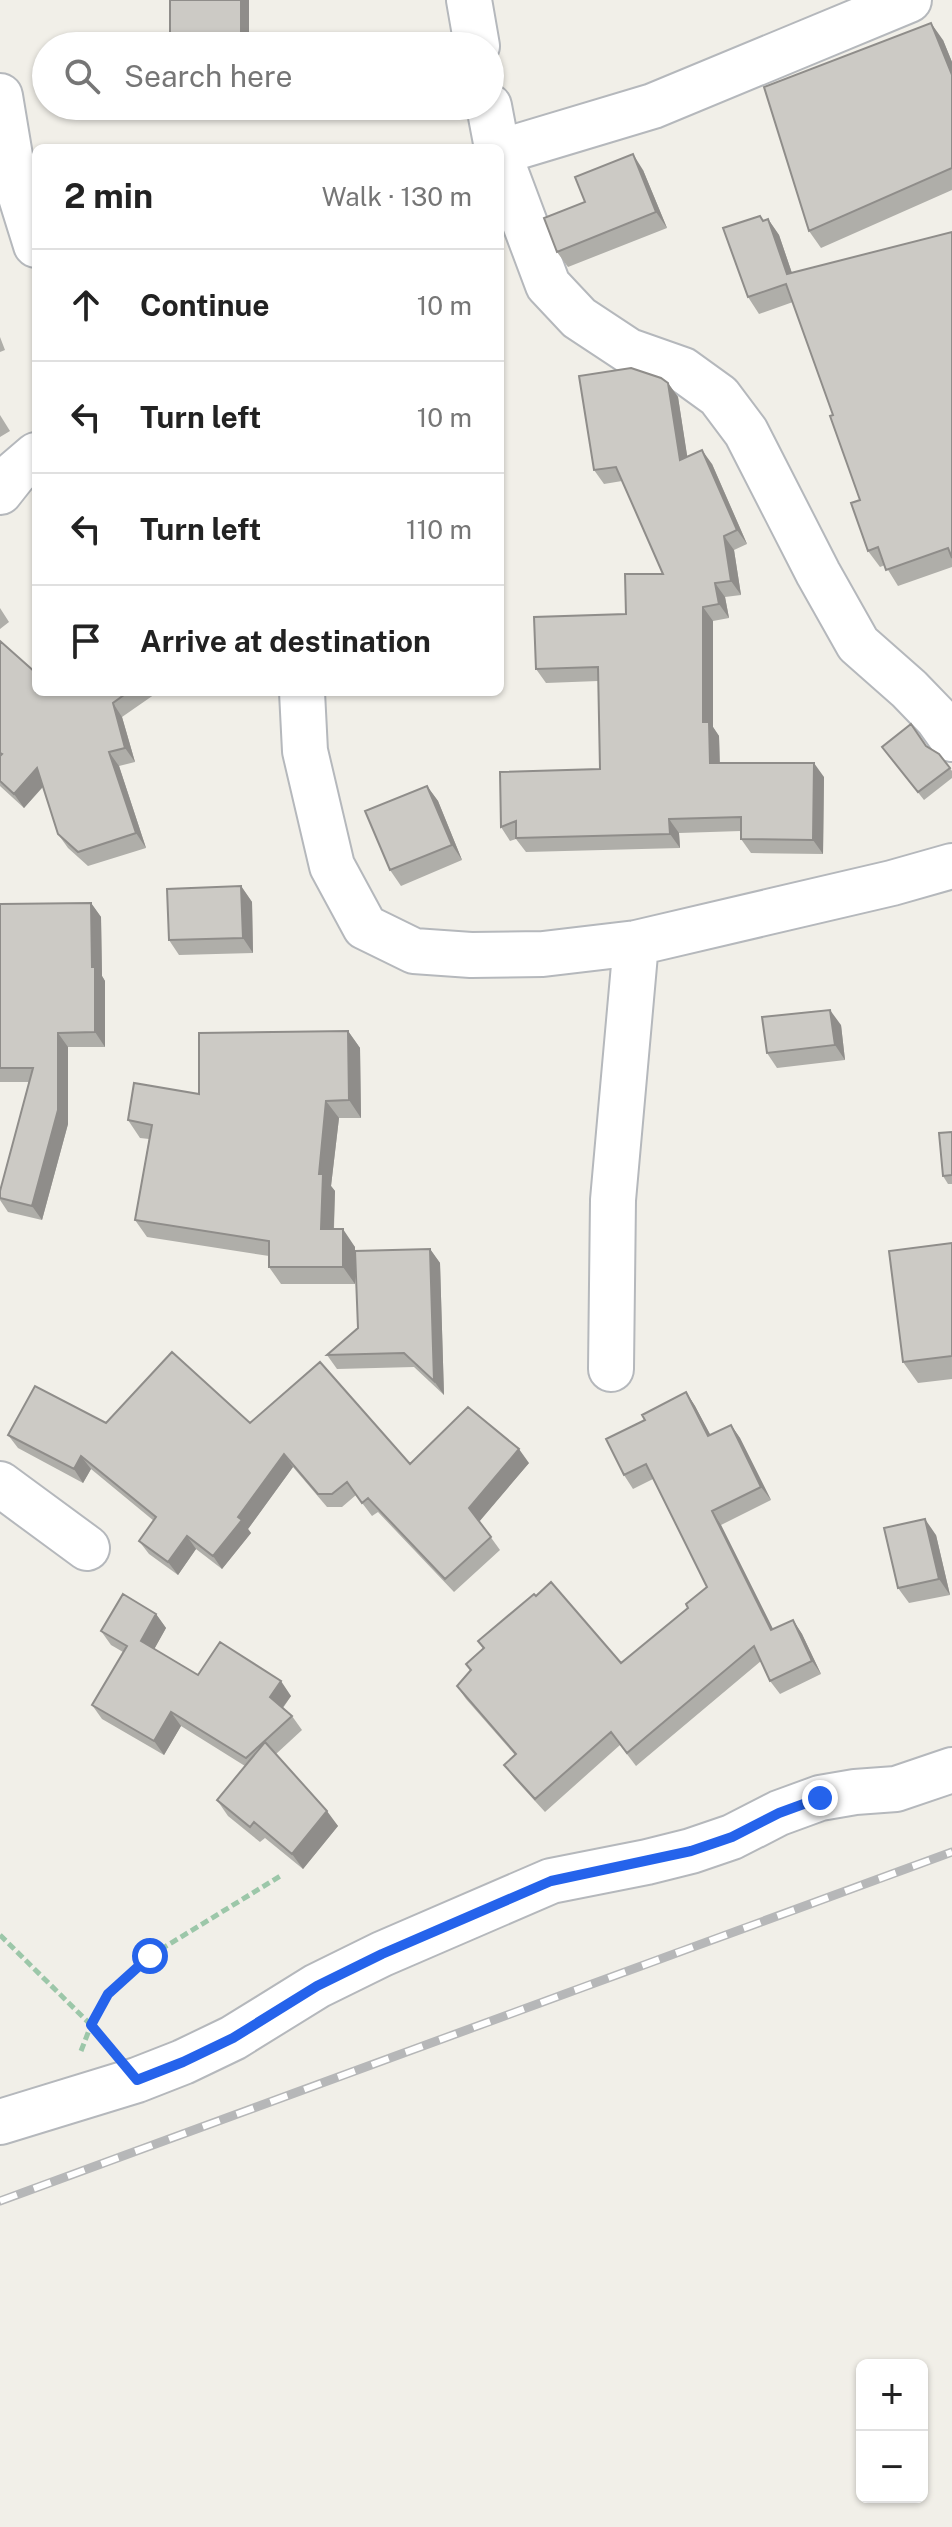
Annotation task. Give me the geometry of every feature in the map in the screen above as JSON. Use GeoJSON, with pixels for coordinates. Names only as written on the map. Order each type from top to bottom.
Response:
{"type":"FeatureCollection","features":[{"type":"Feature","properties":{"kind":"street"},"geometry":{"type":"LineString","coordinates":[[469,0],[475,32]]}},
{"type":"Feature","properties":{"kind":"street"},"geometry":{"type":"LineString","coordinates":[[504,151],[653,106],[909,0]]}},
{"type":"Feature","properties":{"kind":"street"},"geometry":{"type":"LineString","coordinates":[[0,96],[12,168],[32,232]]}},
{"type":"Feature","properties":{"kind":"street"},"geometry":{"type":"LineString","coordinates":[[492,120],[497,144]]}},
{"type":"Feature","properties":{"kind":"street"},"geometry":{"type":"LineString","coordinates":[[504,166],[548,285],[579,318],[629,351],[683,370],[719,396],[746,432],[858,644],[909,689],[952,739]]}},
{"type":"Feature","properties":{"kind":"street"},"geometry":{"type":"LineString","coordinates":[[0,492],[32,458]]}},
{"type":"Feature","properties":{"kind":"street"},"geometry":{"type":"LineString","coordinates":[[302,696],[305,751],[332,866],[365,927],[414,951],[471,955],[543,954],[636,943],[952,866]]}},
{"type":"Feature","properties":{"kind":"street"},"geometry":{"type":"LineString","coordinates":[[611,1369],[613,1200],[636,943]]}},
{"type":"Feature","properties":{"kind":"street"},"geometry":{"type":"LineString","coordinates":[[0,1484],[87,1548]]}},
{"type":"Feature","properties":{"kind":"street"},"geometry":{"type":"LineString","coordinates":[[0,2122],[137,2080],[183,2062],[233,2038],[317,1986],[382,1954],[551,1881],[691,1851],[732,1837],[779,1813],[820,1798],[896,1789],[952,1770]]}},
{"type":"Feature","properties":{"kind":"path"},"geometry":{"type":"LineString","coordinates":[[57,2103],[108,1994],[150,1956],[282,1875]]}},
{"type":"Feature","properties":{"kind":"path"},"geometry":{"type":"LineString","coordinates":[[0,1935],[91,2025],[137,2080]]}},
{"type":"Feature","properties":{"kind":"building"},"geometry":{"type":"Polygon","coordinates":[[[170,0],[241,0],[241,32],[170,32],[170,0]]]}},
{"type":"Feature","properties":{"kind":"building"},"geometry":{"type":"Polygon","coordinates":[[[931,23],[952,75],[952,168],[809,231],[764,87],[931,23]]]}},
{"type":"Feature","properties":{"kind":"building"},"geometry":{"type":"Polygon","coordinates":[[[633,154],[656,212],[557,252],[544,218],[585,202],[575,177],[633,154]]]}},
{"type":"Feature","properties":{"kind":"building"},"geometry":{"type":"Polygon","coordinates":[[[760,216],[763,221],[768,219],[787,274],[952,232],[952,558],[948,548],[886,570],[878,547],[868,551],[851,503],[860,500],[786,284],[748,297],[723,228],[760,216]]]}},
{"type":"Feature","properties":{"kind":"building"},"geometry":{"type":"Polygon","coordinates":[[[631,368],[668,383],[680,460],[702,450],[737,530],[724,536],[731,581],[715,583],[719,604],[703,607],[703,722],[709,722],[710,763],[814,763],[813,840],[741,839],[741,817],[669,819],[670,834],[516,838],[516,821],[501,827],[500,772],[600,769],[598,667],[536,669],[534,617],[626,614],[625,574],[663,574],[616,467],[594,470],[579,376],[631,368]]]}},
{"type":"Feature","properties":{"kind":"building"},"geometry":{"type":"Polygon","coordinates":[[[0,641],[32,669],[32,696],[123,696],[113,703],[125,748],[109,752],[136,833],[78,852],[58,834],[37,768],[14,794],[0,781],[0,641]]]}},
{"type":"Feature","properties":{"kind":"building"},"geometry":{"type":"Polygon","coordinates":[[[911,724],[926,746],[939,754],[950,768],[918,792],[882,747],[911,724]]]}},
{"type":"Feature","properties":{"kind":"building"},"geometry":{"type":"Polygon","coordinates":[[[427,786],[452,845],[390,870],[365,811],[427,786]]]}},
{"type":"Feature","properties":{"kind":"building"},"geometry":{"type":"Polygon","coordinates":[[[241,886],[243,938],[169,940],[167,889],[241,886]]]}},
{"type":"Feature","properties":{"kind":"building"},"geometry":{"type":"Polygon","coordinates":[[[91,903],[95,1032],[58,1033],[58,1110],[32,1206],[0,1198],[33,1068],[0,1068],[0,904],[91,903]]]}},
{"type":"Feature","properties":{"kind":"building"},"geometry":{"type":"Polygon","coordinates":[[[830,1010],[835,1045],[767,1053],[762,1017],[830,1010]]]}},
{"type":"Feature","properties":{"kind":"building"},"geometry":{"type":"Polygon","coordinates":[[[348,1031],[349,1100],[326,1101],[319,1174],[323,1174],[321,1229],[343,1229],[343,1267],[269,1267],[269,1241],[135,1220],[152,1125],[128,1120],[134,1083],[199,1094],[199,1033],[348,1031]]]}},
{"type":"Feature","properties":{"kind":"building"},"geometry":{"type":"Polygon","coordinates":[[[952,1132],[952,1175],[943,1176],[939,1133],[952,1132]]]}},
{"type":"Feature","properties":{"kind":"building"},"geometry":{"type":"Polygon","coordinates":[[[952,1243],[952,1356],[903,1362],[889,1251],[952,1243]]]}},
{"type":"Feature","properties":{"kind":"building"},"geometry":{"type":"Polygon","coordinates":[[[430,1249],[434,1381],[404,1353],[327,1355],[358,1328],[355,1251],[430,1249]]]}},
{"type":"Feature","properties":{"kind":"building"},"geometry":{"type":"Polygon","coordinates":[[[172,1352],[250,1423],[320,1362],[410,1464],[468,1407],[519,1449],[469,1508],[491,1537],[445,1579],[368,1498],[362,1503],[347,1482],[332,1494],[318,1494],[284,1454],[238,1517],[242,1520],[213,1556],[187,1536],[168,1562],[139,1541],[156,1517],[81,1456],[74,1469],[8,1435],[35,1386],[106,1423],[172,1352]]]}},
{"type":"Feature","properties":{"kind":"building"},"geometry":{"type":"Polygon","coordinates":[[[686,1392],[708,1436],[731,1425],[761,1487],[712,1511],[771,1630],[793,1620],[812,1661],[770,1681],[754,1646],[627,1753],[611,1732],[535,1799],[504,1765],[516,1754],[457,1686],[471,1670],[466,1664],[484,1648],[478,1641],[551,1582],[621,1663],[688,1608],[686,1604],[707,1587],[646,1464],[624,1475],[606,1439],[645,1420],[642,1415],[686,1392]]]}},
{"type":"Feature","properties":{"kind":"building"},"geometry":{"type":"Polygon","coordinates":[[[925,1519],[939,1579],[898,1588],[884,1528],[925,1519]]]}},
{"type":"Feature","properties":{"kind":"building"},"geometry":{"type":"Polygon","coordinates":[[[123,1594],[156,1614],[141,1641],[198,1675],[220,1642],[281,1681],[270,1697],[292,1716],[246,1758],[171,1712],[154,1741],[92,1705],[127,1646],[101,1631],[123,1594]]]}},
{"type":"Feature","properties":{"kind":"building"},"geometry":{"type":"Polygon","coordinates":[[[265,1742],[327,1811],[292,1854],[254,1822],[250,1827],[217,1800],[265,1742]]]}},
{"type":"Feature","properties":{"kind":"railway"},"geometry":{"type":"LineString","coordinates":[[0,2201],[952,1852]]}},
{"type":"Feature","properties":{"kind":"route"},"geometry":{"type":"LineString","coordinates":[[150,1956],[108,1994],[91,2025],[137,2080],[233,2038],[317,1986],[382,1954],[551,1881],[691,1851],[732,1837],[779,1813],[820,1798]]}}]}
